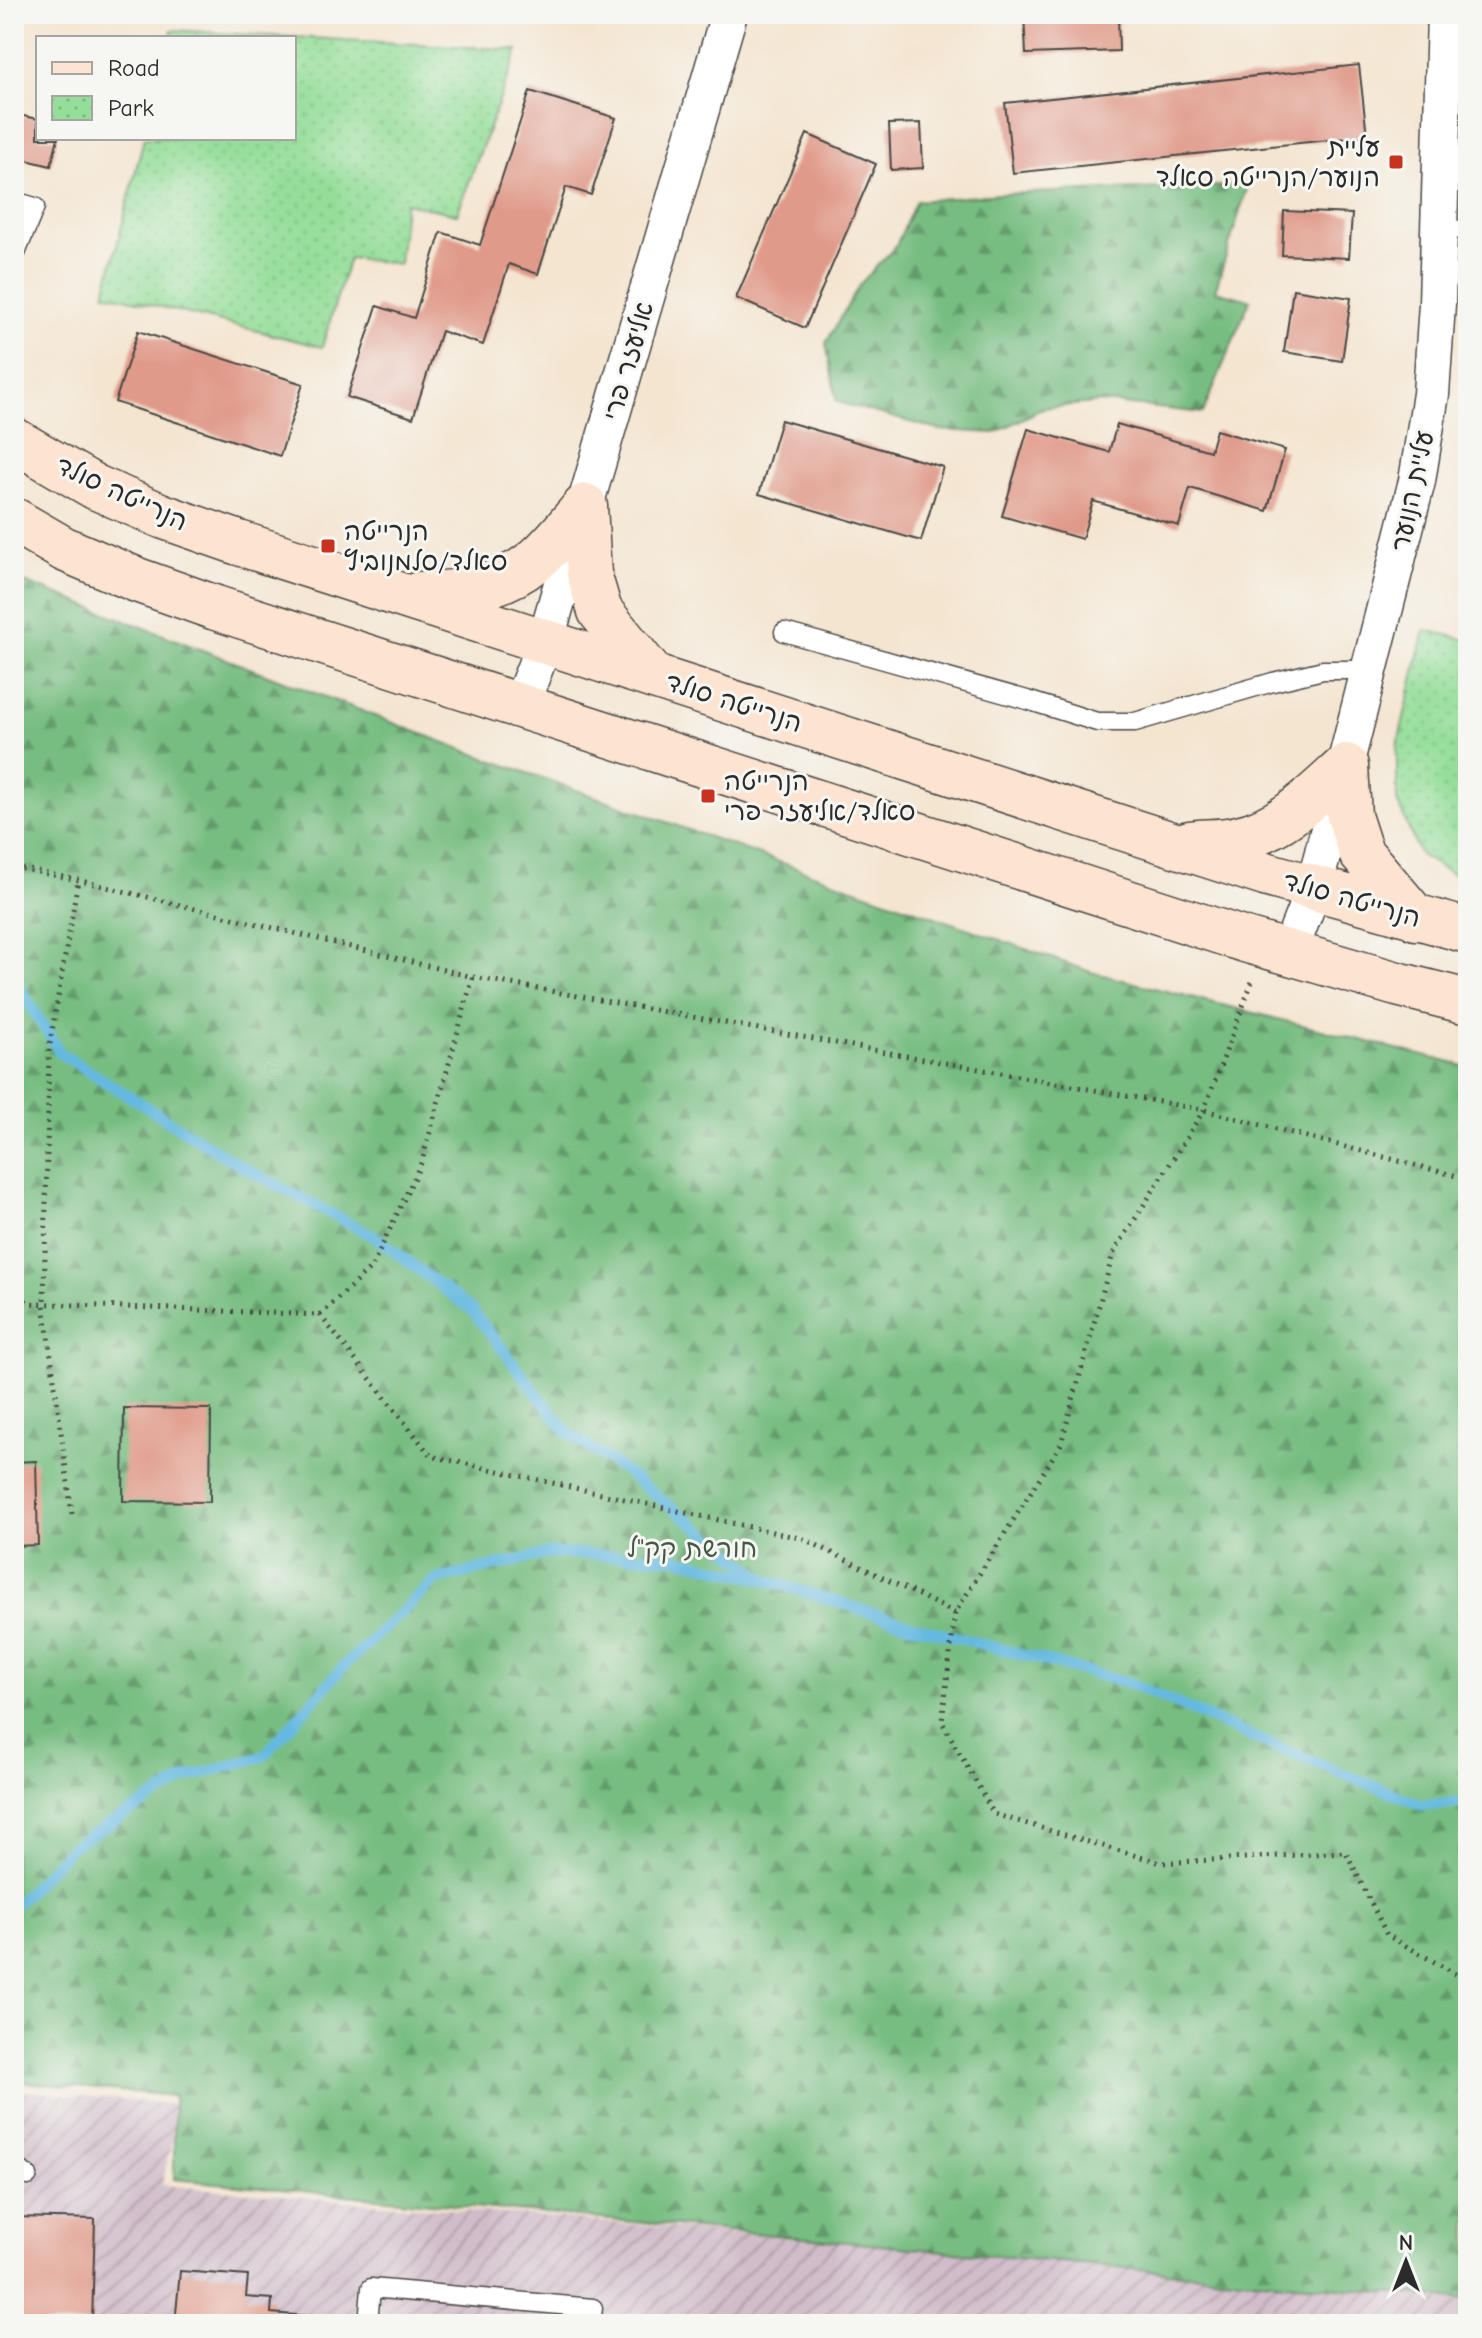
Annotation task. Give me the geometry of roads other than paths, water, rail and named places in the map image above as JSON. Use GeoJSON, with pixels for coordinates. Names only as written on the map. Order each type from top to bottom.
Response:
{"type":"FeatureCollection","features":[{"type":"Feature","properties":{"kind":"main road","name":"הנרייטה סולד"},"geometry":{"type":"LineString","coordinates":[[14,440],[95,487],[162,516],[1173,844],[1468,931]]}},
{"type":"Feature","properties":{"kind":"main road"},"geometry":{"type":"LineString","coordinates":[[397,593],[448,594],[490,585],[533,563],[585,506]]}},
{"type":"Feature","properties":{"kind":"main road"},"geometry":{"type":"LineString","coordinates":[[585,506],[589,574],[600,611],[653,676]]}},
{"type":"Feature","properties":{"kind":"main road"},"geometry":{"type":"LineString","coordinates":[[14,520],[64,549],[137,580],[216,608],[1245,940],[1468,1002]]}},
{"type":"Feature","properties":{"kind":"main road"},"geometry":{"type":"LineString","coordinates":[[1173,844],[1239,838],[1276,825],[1346,766]]}},
{"type":"Feature","properties":{"kind":"main road"},"geometry":{"type":"LineString","coordinates":[[1346,766],[1349,816],[1361,853],[1416,918]]}},
{"type":"Feature","properties":{"kind":"street","name":"אליעזר פרי"},"geometry":{"type":"LineString","coordinates":[[520,706],[545,642],[729,14]]}},
{"type":"Feature","properties":{"kind":"street","name":"עליית הנוער"},"geometry":{"type":"LineString","coordinates":[[1289,952],[1314,888],[1417,481],[1454,230],[1445,14]]}},
{"type":"Feature","properties":{"kind":"lane"},"geometry":{"type":"LineString","coordinates":[[14,201],[35,207],[14,258]]}},
{"type":"Feature","properties":{"kind":"lane"},"geometry":{"type":"LineString","coordinates":[[784,632],[1097,722],[1135,722],[1323,670],[1370,670]]}},
{"type":"Feature","properties":{"kind":"lane"},"geometry":{"type":"LineString","coordinates":[[368,2324],[371,2288],[593,2308],[591,2324]]}},
{"type":"Feature","properties":{"kind":"waterway"},"geometry":{"type":"LineString","coordinates":[[14,978],[60,1053],[241,1166],[377,1238],[472,1310],[567,1432],[626,1472],[766,1580],[911,1625],[1132,1684],[1264,1742],[1422,1805],[1468,1803]]}},
{"type":"Feature","properties":{"kind":"waterway"},"geometry":{"type":"LineString","coordinates":[[14,1906],[74,1845],[187,1778],[264,1756],[345,1665],[436,1580],[549,1553],[676,1558],[762,1580]]}},
{"type":"Feature","properties":{"kind":"place","name":"עליית הנוער/הנרייטה סאלד"},"geometry":{"type":"Point","coordinates":[1396,162]}},
{"type":"Feature","properties":{"kind":"place","name":"הנרייטה סאלד/סלמנוביץ"},"geometry":{"type":"Point","coordinates":[328,546]}},
{"type":"Feature","properties":{"kind":"place","name":"הנרייטה סאלד/אליעזר פרי"},"geometry":{"type":"Point","coordinates":[708,796]}},
{"type":"Feature","properties":{"kind":"park label","name":"חורשת קק\"ל"},"geometry":{"type":"Point","coordinates":[692,1548]}}]}
